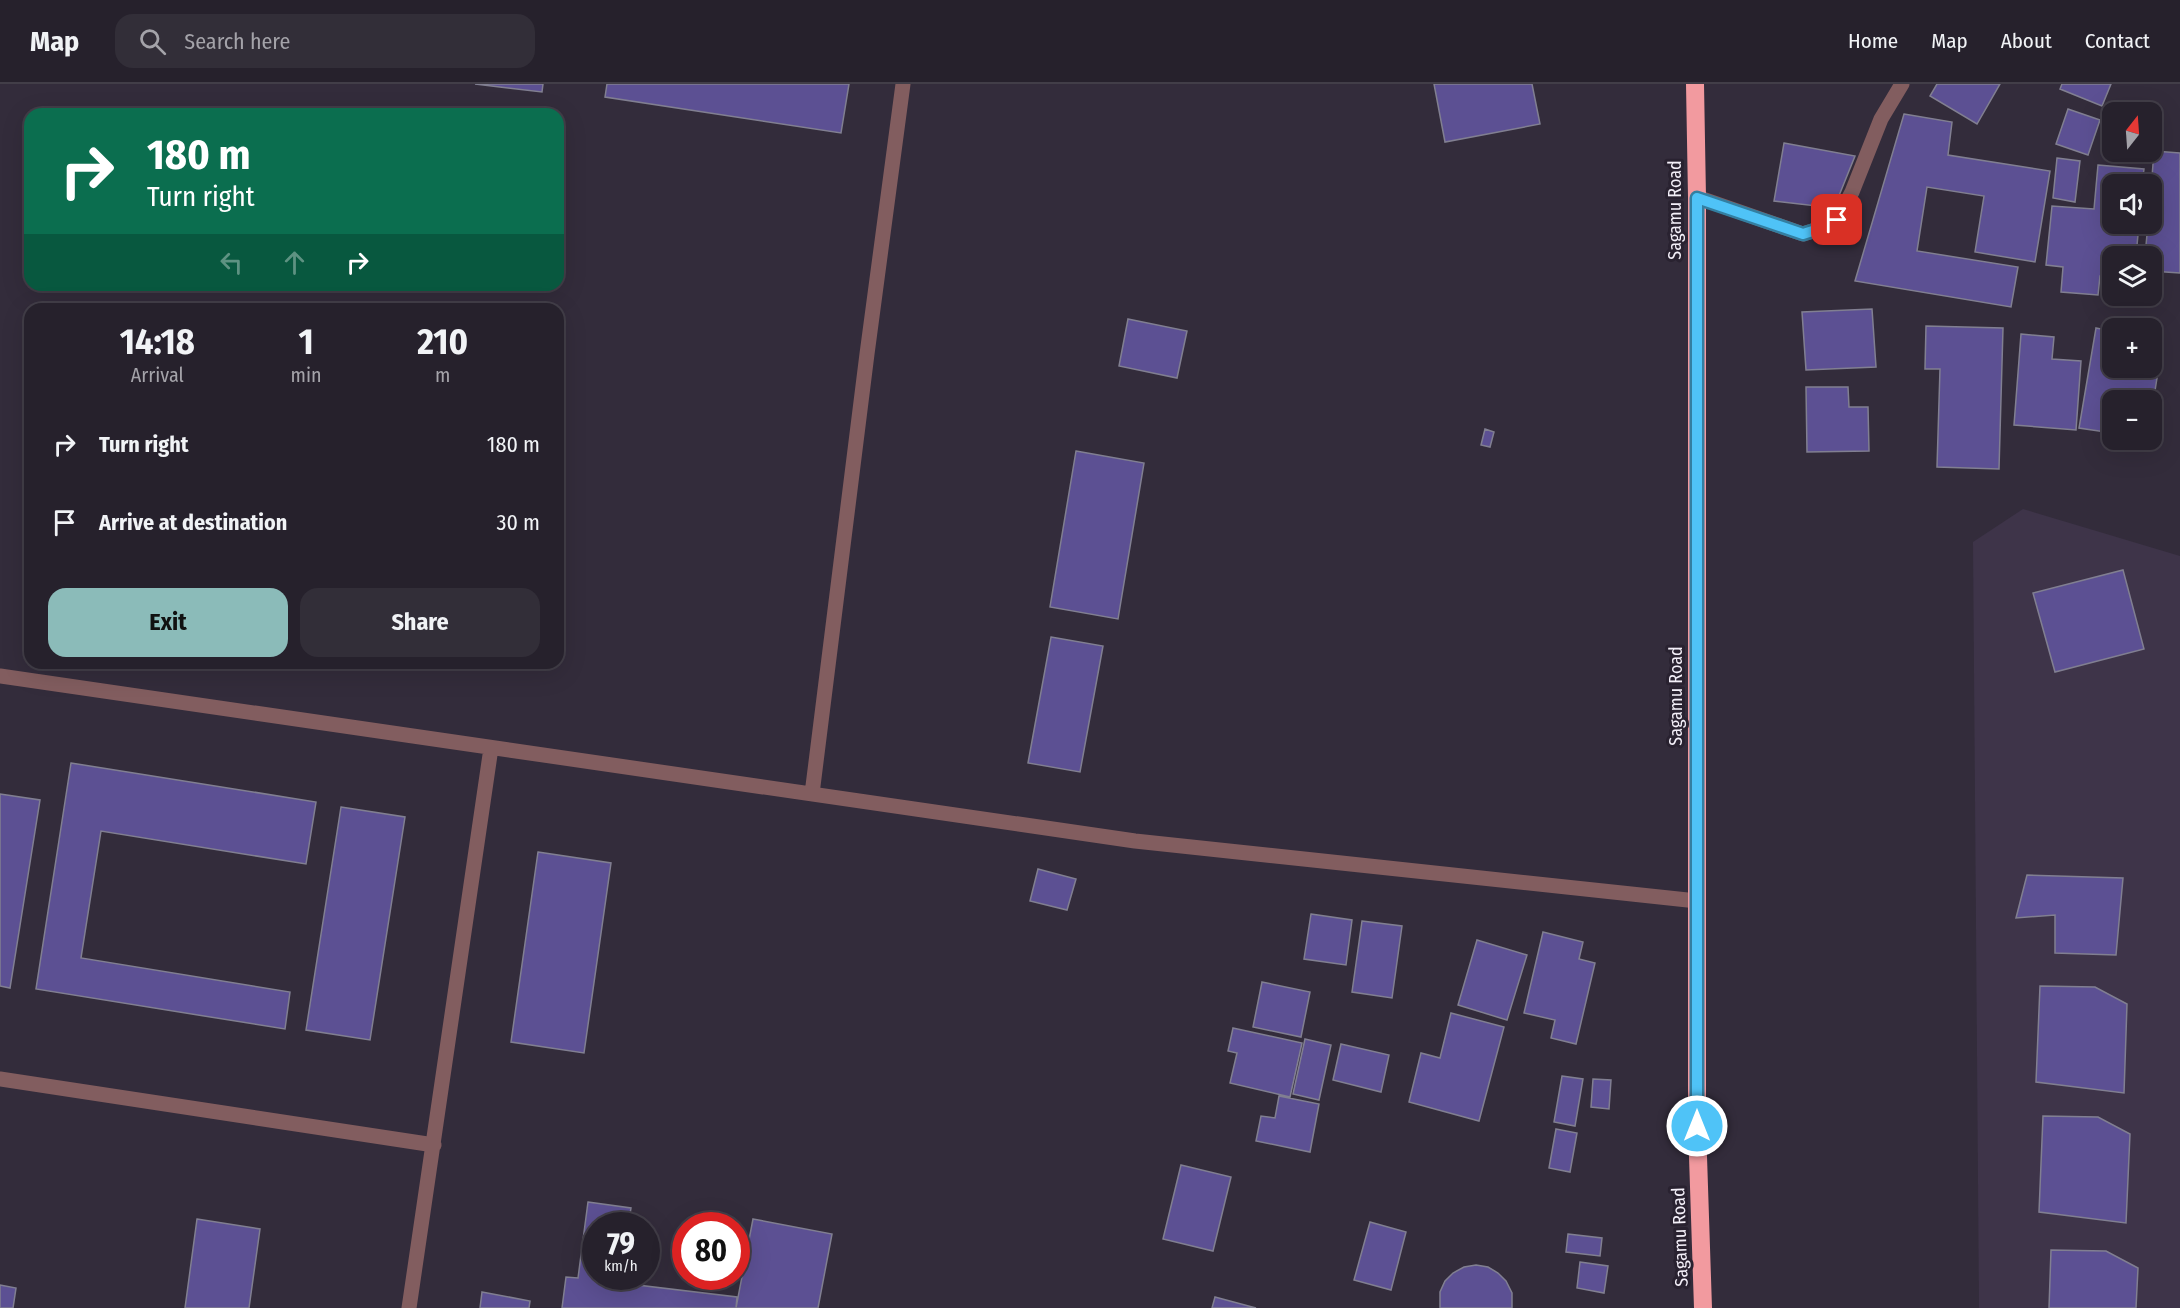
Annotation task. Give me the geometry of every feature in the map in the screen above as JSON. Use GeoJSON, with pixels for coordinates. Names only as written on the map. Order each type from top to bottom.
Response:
{"type":"FeatureCollection","features":[{"type":"Feature","properties":{"kind":"highway","name":"Sagamu Road"},"geometry":{"type":"LineString","coordinates":[[1695,84],[1697,1126],[1703,1308]]}},
{"type":"Feature","properties":{"kind":"street"},"geometry":{"type":"LineString","coordinates":[[812,794],[868,342],[903,84]]}},
{"type":"Feature","properties":{"kind":"street"},"geometry":{"type":"LineString","coordinates":[[1697,198],[1803,234],[1837,220],[1852,192],[1881,120],[1902,84]]}},
{"type":"Feature","properties":{"kind":"street"},"geometry":{"type":"LineString","coordinates":[[0,676],[1135,841],[1697,902]]}},
{"type":"Feature","properties":{"kind":"street"},"geometry":{"type":"LineString","coordinates":[[409,1308],[490,748]]}},
{"type":"Feature","properties":{"kind":"street"},"geometry":{"type":"LineString","coordinates":[[0,1080],[434,1145]]}},
{"type":"Feature","properties":{"kind":"shaded area"},"geometry":{"type":"Polygon","coordinates":[[[2023,509],[2180,556],[2180,1308],[1979,1308],[1973,542],[2023,509]]]}},
{"type":"Feature","properties":{"kind":"building"},"geometry":{"type":"Polygon","coordinates":[[[475,84],[543,84],[542,92],[475,84]]]}},
{"type":"Feature","properties":{"kind":"building"},"geometry":{"type":"Polygon","coordinates":[[[607,84],[849,84],[841,133],[605,97],[607,84]]]}},
{"type":"Feature","properties":{"kind":"building"},"geometry":{"type":"Polygon","coordinates":[[[1434,84],[1532,84],[1540,124],[1445,142],[1434,84]]]}},
{"type":"Feature","properties":{"kind":"building"},"geometry":{"type":"Polygon","coordinates":[[[1937,84],[2000,84],[1977,124],[1930,96],[1937,84]]]}},
{"type":"Feature","properties":{"kind":"building"},"geometry":{"type":"Polygon","coordinates":[[[2062,84],[2111,84],[2102,106],[2060,89],[2062,84]]]}},
{"type":"Feature","properties":{"kind":"building"},"geometry":{"type":"Polygon","coordinates":[[[2068,109],[2100,120],[2088,155],[2056,144],[2068,109]]]}},
{"type":"Feature","properties":{"kind":"building"},"geometry":{"type":"Polygon","coordinates":[[[1904,114],[1952,122],[1948,155],[2050,171],[2035,262],[1975,252],[1984,196],[1927,187],[1917,251],[2018,267],[2011,307],[1855,281],[1904,114]]]}},
{"type":"Feature","properties":{"kind":"building"},"geometry":{"type":"Polygon","coordinates":[[[1784,143],[1855,156],[1834,208],[1774,201],[1784,143]]]}},
{"type":"Feature","properties":{"kind":"building"},"geometry":{"type":"Polygon","coordinates":[[[2162,152],[2180,153],[2180,273],[2162,272],[2162,246],[2146,246],[2147,234],[2162,234],[2162,174],[2152,174],[2153,162],[2162,162],[2162,152]]]}},
{"type":"Feature","properties":{"kind":"building"},"geometry":{"type":"Polygon","coordinates":[[[2057,158],[2080,161],[2075,202],[2053,198],[2057,158]]]}},
{"type":"Feature","properties":{"kind":"building"},"geometry":{"type":"Polygon","coordinates":[[[2098,165],[2144,169],[2143,174],[2102,174],[2102,234],[2138,234],[2137,246],[2102,246],[2102,276],[2100,276],[2098,295],[2061,292],[2063,267],[2046,265],[2052,206],[2094,209],[2098,165]]]}},
{"type":"Feature","properties":{"kind":"building"},"geometry":{"type":"Polygon","coordinates":[[[1872,309],[1876,367],[1806,370],[1802,312],[1872,309]]]}},
{"type":"Feature","properties":{"kind":"building"},"geometry":{"type":"Polygon","coordinates":[[[1128,319],[1187,331],[1177,378],[1119,366],[1128,319]]]}},
{"type":"Feature","properties":{"kind":"building"},"geometry":{"type":"Polygon","coordinates":[[[1926,326],[2003,328],[1999,469],[1937,467],[1940,369],[1925,369],[1926,326]]]}},
{"type":"Feature","properties":{"kind":"building"},"geometry":{"type":"Polygon","coordinates":[[[2096,328],[2102,329],[2102,378],[2157,378],[2155,390],[2102,390],[2102,431],[2079,428],[2096,328]]]}},
{"type":"Feature","properties":{"kind":"building"},"geometry":{"type":"Polygon","coordinates":[[[2021,334],[2054,337],[2052,359],[2081,361],[2076,430],[2014,425],[2021,334]]]}},
{"type":"Feature","properties":{"kind":"building"},"geometry":{"type":"Polygon","coordinates":[[[1806,387],[1848,387],[1849,407],[1868,407],[1869,451],[1807,452],[1806,387]]]}},
{"type":"Feature","properties":{"kind":"building"},"geometry":{"type":"Polygon","coordinates":[[[1485,429],[1494,432],[1490,447],[1481,445],[1485,429]]]}},
{"type":"Feature","properties":{"kind":"building"},"geometry":{"type":"Polygon","coordinates":[[[1076,451],[1144,463],[1118,619],[1050,607],[1076,451]]]}},
{"type":"Feature","properties":{"kind":"building"},"geometry":{"type":"Polygon","coordinates":[[[2123,570],[2144,649],[2055,672],[2033,593],[2123,570]]]}},
{"type":"Feature","properties":{"kind":"building"},"geometry":{"type":"Polygon","coordinates":[[[1051,637],[1103,646],[1080,772],[1028,763],[1051,637]]]}},
{"type":"Feature","properties":{"kind":"building"},"geometry":{"type":"Polygon","coordinates":[[[71,763],[316,802],[306,864],[101,831],[81,958],[290,992],[285,1029],[36,989],[71,763]]]}},
{"type":"Feature","properties":{"kind":"building"},"geometry":{"type":"Polygon","coordinates":[[[0,794],[40,800],[10,988],[0,986],[0,794]]]}},
{"type":"Feature","properties":{"kind":"building"},"geometry":{"type":"Polygon","coordinates":[[[341,807],[405,817],[370,1040],[306,1030],[341,807]]]}},
{"type":"Feature","properties":{"kind":"building"},"geometry":{"type":"Polygon","coordinates":[[[538,852],[611,863],[584,1053],[511,1042],[538,852]]]}},
{"type":"Feature","properties":{"kind":"building"},"geometry":{"type":"Polygon","coordinates":[[[1038,869],[1076,879],[1067,910],[1030,901],[1038,869]]]}},
{"type":"Feature","properties":{"kind":"building"},"geometry":{"type":"Polygon","coordinates":[[[2027,875],[2123,878],[2116,955],[2055,953],[2055,915],[2016,918],[2027,875]]]}},
{"type":"Feature","properties":{"kind":"building"},"geometry":{"type":"Polygon","coordinates":[[[1311,914],[1352,920],[1346,965],[1304,959],[1311,914]]]}},
{"type":"Feature","properties":{"kind":"building"},"geometry":{"type":"Polygon","coordinates":[[[1362,921],[1402,926],[1392,998],[1352,992],[1362,921]]]}},
{"type":"Feature","properties":{"kind":"building"},"geometry":{"type":"Polygon","coordinates":[[[1543,932],[1583,942],[1579,959],[1595,963],[1576,1044],[1551,1038],[1555,1020],[1524,1013],[1543,932]]]}},
{"type":"Feature","properties":{"kind":"building"},"geometry":{"type":"Polygon","coordinates":[[[1477,940],[1527,955],[1507,1020],[1458,1005],[1477,940]]]}},
{"type":"Feature","properties":{"kind":"building"},"geometry":{"type":"Polygon","coordinates":[[[1262,982],[1310,992],[1301,1037],[1253,1027],[1262,982]]]}},
{"type":"Feature","properties":{"kind":"building"},"geometry":{"type":"Polygon","coordinates":[[[2040,986],[2095,987],[2127,1004],[2124,1093],[2036,1082],[2040,986]]]}},
{"type":"Feature","properties":{"kind":"building"},"geometry":{"type":"Polygon","coordinates":[[[1451,1013],[1504,1027],[1479,1121],[1409,1102],[1421,1053],[1440,1058],[1451,1013]]]}},
{"type":"Feature","properties":{"kind":"building"},"geometry":{"type":"Polygon","coordinates":[[[1233,1028],[1302,1043],[1290,1097],[1230,1083],[1237,1053],[1228,1051],[1233,1028]]]}},
{"type":"Feature","properties":{"kind":"building"},"geometry":{"type":"Polygon","coordinates":[[[1305,1039],[1331,1045],[1319,1100],[1293,1094],[1305,1039]]]}},
{"type":"Feature","properties":{"kind":"building"},"geometry":{"type":"Polygon","coordinates":[[[1341,1044],[1389,1055],[1381,1092],[1333,1080],[1341,1044]]]}},
{"type":"Feature","properties":{"kind":"building"},"geometry":{"type":"Polygon","coordinates":[[[1562,1076],[1583,1079],[1575,1126],[1554,1122],[1562,1076]]]}},
{"type":"Feature","properties":{"kind":"building"},"geometry":{"type":"Polygon","coordinates":[[[1593,1079],[1611,1080],[1609,1109],[1591,1107],[1593,1079]]]}},
{"type":"Feature","properties":{"kind":"building"},"geometry":{"type":"Polygon","coordinates":[[[1279,1096],[1319,1104],[1310,1152],[1256,1141],[1261,1116],[1275,1118],[1279,1096]]]}},
{"type":"Feature","properties":{"kind":"building"},"geometry":{"type":"Polygon","coordinates":[[[2043,1116],[2098,1117],[2130,1134],[2126,1223],[2039,1212],[2043,1116]]]}},
{"type":"Feature","properties":{"kind":"building"},"geometry":{"type":"Polygon","coordinates":[[[1556,1129],[1577,1133],[1570,1172],[1549,1168],[1556,1129]]]}},
{"type":"Feature","properties":{"kind":"building"},"geometry":{"type":"Polygon","coordinates":[[[1181,1165],[1231,1177],[1213,1251],[1163,1239],[1181,1165]]]}},
{"type":"Feature","properties":{"kind":"building"},"geometry":{"type":"Polygon","coordinates":[[[588,1202],[631,1208],[630,1212],[587,1212],[588,1202]]]}},
{"type":"Feature","properties":{"kind":"building"},"geometry":{"type":"Polygon","coordinates":[[[197,1219],[260,1229],[249,1308],[185,1308],[197,1219]]]}},
{"type":"Feature","properties":{"kind":"building"},"geometry":{"type":"Polygon","coordinates":[[[753,1219],[832,1234],[818,1308],[736,1308],[739,1290],[750,1290],[750,1235],[753,1219]]]}},
{"type":"Feature","properties":{"kind":"building"},"geometry":{"type":"Polygon","coordinates":[[[1370,1222],[1406,1232],[1391,1290],[1354,1280],[1370,1222]]]}},
{"type":"Feature","properties":{"kind":"building"},"geometry":{"type":"Polygon","coordinates":[[[1568,1234],[1602,1238],[1600,1256],[1566,1252],[1568,1234]]]}},
{"type":"Feature","properties":{"kind":"building"},"geometry":{"type":"Polygon","coordinates":[[[582,1248],[582,1290],[660,1290],[660,1288],[737,1297],[736,1308],[562,1308],[566,1277],[578,1278],[582,1248]]]}},
{"type":"Feature","properties":{"kind":"building"},"geometry":{"type":"Polygon","coordinates":[[[2051,1250],[2106,1251],[2138,1268],[2136,1308],[2049,1308],[2051,1250]]]}},
{"type":"Feature","properties":{"kind":"building"},"geometry":{"type":"Polygon","coordinates":[[[1580,1262],[1608,1266],[1604,1293],[1577,1288],[1580,1262]]]}},
{"type":"Feature","properties":{"kind":"building"},"geometry":{"type":"Polygon","coordinates":[[[1476,1265],[1488,1267],[1506,1281],[1512,1293],[1512,1308],[1440,1308],[1440,1292],[1445,1281],[1464,1267],[1476,1265]]]}},
{"type":"Feature","properties":{"kind":"building"},"geometry":{"type":"Polygon","coordinates":[[[0,1285],[16,1288],[13,1308],[0,1308],[0,1285]]]}},
{"type":"Feature","properties":{"kind":"building"},"geometry":{"type":"Polygon","coordinates":[[[482,1292],[530,1301],[529,1308],[480,1308],[482,1292]]]}},
{"type":"Feature","properties":{"kind":"building"},"geometry":{"type":"Polygon","coordinates":[[[1215,1297],[1256,1308],[1212,1308],[1215,1297]]]}},
{"type":"Feature","properties":{"kind":"route"},"geometry":{"type":"LineString","coordinates":[[1697,1126],[1697,198],[1803,234],[1837,220]]}}]}
